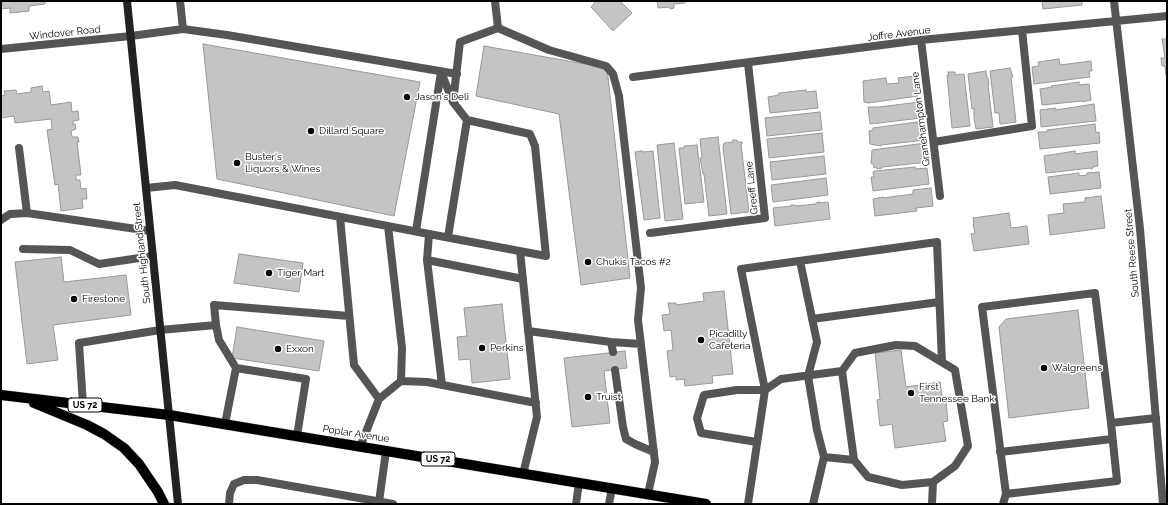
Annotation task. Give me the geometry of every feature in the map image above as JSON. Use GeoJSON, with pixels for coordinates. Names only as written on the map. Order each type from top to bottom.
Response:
{"type":"FeatureCollection","features":[{"type":"Feature","properties":{"kind":"main road","name":"South Highland Street"},"geometry":{"type":"LineString","coordinates":[[126,1],[131,36],[178,504]]}},
{"type":"Feature","properties":{"kind":"main road","name":"Poplar Avenue"},"geometry":{"type":"LineString","coordinates":[[1,395],[169,415],[706,504]]}},
{"type":"Feature","properties":{"kind":"main road"},"geometry":{"type":"LineString","coordinates":[[23,398],[87,425],[104,434],[124,448],[139,464],[158,492],[164,504]]}},
{"type":"Feature","properties":{"kind":"street"},"geometry":{"type":"LineString","coordinates":[[180,1],[183,29]]}},
{"type":"Feature","properties":{"kind":"street"},"geometry":{"type":"LineString","coordinates":[[495,1],[498,28]]}},
{"type":"Feature","properties":{"kind":"street","name":"South Reese Street"},"geometry":{"type":"LineString","coordinates":[[1114,1],[1140,229],[1156,418],[1164,476],[1164,503]]}},
{"type":"Feature","properties":{"kind":"street","name":"Joffre Avenue"},"geometry":{"type":"LineString","coordinates":[[633,77],[921,40],[1167,16]]}},
{"type":"Feature","properties":{"kind":"street"},"geometry":{"type":"LineString","coordinates":[[453,102],[460,42],[498,28],[549,50],[606,66],[613,74],[619,96],[641,288],[638,320],[655,462],[648,494]]}},
{"type":"Feature","properties":{"kind":"street","name":"Windover Road"},"geometry":{"type":"LineString","coordinates":[[1,49],[131,36],[183,29],[227,35],[457,74]]}},
{"type":"Feature","properties":{"kind":"street"},"geometry":{"type":"LineString","coordinates":[[934,142],[1032,126],[1022,30]]}},
{"type":"Feature","properties":{"kind":"street","name":"Granehampton Lane"},"geometry":{"type":"LineString","coordinates":[[921,40],[940,196]]}},
{"type":"Feature","properties":{"kind":"street","name":"Greeff Lane"},"geometry":{"type":"LineString","coordinates":[[650,233],[766,218],[748,63]]}},
{"type":"Feature","properties":{"kind":"street"},"geometry":{"type":"LineString","coordinates":[[146,188],[175,185],[546,256],[535,146],[530,134],[468,120],[453,102],[441,72]]}},
{"type":"Feature","properties":{"kind":"street"},"geometry":{"type":"LineString","coordinates":[[416,231],[441,72]]}},
{"type":"Feature","properties":{"kind":"street"},"geometry":{"type":"LineString","coordinates":[[448,237],[468,120]]}},
{"type":"Feature","properties":{"kind":"street"},"geometry":{"type":"LineString","coordinates":[[19,148],[27,213]]}},
{"type":"Feature","properties":{"kind":"street"},"geometry":{"type":"LineString","coordinates":[[1,220],[10,214],[27,213],[150,231]]}},
{"type":"Feature","properties":{"kind":"street"},"geometry":{"type":"LineString","coordinates":[[340,216],[354,365],[379,399]]}},
{"type":"Feature","properties":{"kind":"street"},"geometry":{"type":"LineString","coordinates":[[388,226],[402,348],[401,381]]}},
{"type":"Feature","properties":{"kind":"street"},"geometry":{"type":"LineString","coordinates":[[429,234],[427,260],[442,385]]}},
{"type":"Feature","properties":{"kind":"street"},"geometry":{"type":"LineString","coordinates":[[748,504],[765,390],[741,269],[937,242],[942,362]]}},
{"type":"Feature","properties":{"kind":"street"},"geometry":{"type":"LineString","coordinates":[[23,249],[70,250],[99,264],[153,256]]}},
{"type":"Feature","properties":{"kind":"street"},"geometry":{"type":"LineString","coordinates":[[520,251],[537,417],[523,474]]}},
{"type":"Feature","properties":{"kind":"street"},"geometry":{"type":"LineString","coordinates":[[427,260],[523,279]]}},
{"type":"Feature","properties":{"kind":"street"},"geometry":{"type":"LineString","coordinates":[[800,261],[817,342],[808,376],[817,430],[824,457],[813,504]]}},
{"type":"Feature","properties":{"kind":"street"},"geometry":{"type":"LineString","coordinates":[[1003,504],[1006,494],[982,307],[1095,293],[1117,482],[1006,494]]}},
{"type":"Feature","properties":{"kind":"street"},"geometry":{"type":"LineString","coordinates":[[812,319],[939,302]]}},
{"type":"Feature","properties":{"kind":"street"},"geometry":{"type":"LineString","coordinates":[[225,424],[236,368],[219,340],[214,306],[349,316]]}},
{"type":"Feature","properties":{"kind":"street"},"geometry":{"type":"LineString","coordinates":[[82,405],[79,343],[160,330],[216,325]]}},
{"type":"Feature","properties":{"kind":"street"},"geometry":{"type":"LineString","coordinates":[[528,331],[611,342],[641,344]]}},
{"type":"Feature","properties":{"kind":"street"},"geometry":{"type":"LineString","coordinates":[[611,342],[613,352]]}},
{"type":"Feature","properties":{"kind":"street"},"geometry":{"type":"LineString","coordinates":[[896,345],[915,346],[942,362],[955,370],[968,446],[955,466],[933,482],[902,484],[868,477],[854,460],[842,372],[855,354],[896,345]]}},
{"type":"Feature","properties":{"kind":"street"},"geometry":{"type":"LineString","coordinates":[[236,368],[306,379],[297,436]]}},
{"type":"Feature","properties":{"kind":"street"},"geometry":{"type":"LineString","coordinates":[[615,370],[626,439],[654,452]]}},
{"type":"Feature","properties":{"kind":"street"},"geometry":{"type":"LineString","coordinates":[[757,442],[701,432],[698,418],[704,395],[737,390],[765,390],[780,379],[842,372]]}},
{"type":"Feature","properties":{"kind":"street"},"geometry":{"type":"LineString","coordinates":[[360,447],[379,399],[401,381],[427,382],[536,403]]}},
{"type":"Feature","properties":{"kind":"street"},"geometry":{"type":"LineString","coordinates":[[1111,423],[1156,418]]}},
{"type":"Feature","properties":{"kind":"street"},"geometry":{"type":"LineString","coordinates":[[1000,452],[1112,439]]}},
{"type":"Feature","properties":{"kind":"street"},"geometry":{"type":"LineString","coordinates":[[379,502],[386,451]]}},
{"type":"Feature","properties":{"kind":"street"},"geometry":{"type":"LineString","coordinates":[[824,457],[854,460]]}},
{"type":"Feature","properties":{"kind":"street"},"geometry":{"type":"LineString","coordinates":[[229,504],[230,493],[234,484],[244,480],[257,480],[393,504]]}},
{"type":"Feature","properties":{"kind":"street"},"geometry":{"type":"LineString","coordinates":[[932,504],[933,482]]}},
{"type":"Feature","properties":{"kind":"street"},"geometry":{"type":"LineString","coordinates":[[576,504],[580,483]]}},
{"type":"Feature","properties":{"kind":"street"},"geometry":{"type":"LineString","coordinates":[[610,504],[612,488]]}},
{"type":"Feature","properties":{"kind":"building"},"geometry":{"type":"Polygon","coordinates":[[[1,1],[45,1],[45,4],[29,6],[29,11],[10,13],[10,8],[1,9],[1,1]]]}},
{"type":"Feature","properties":{"kind":"building"},"geometry":{"type":"Polygon","coordinates":[[[593,1],[620,1],[632,13],[613,31],[591,7],[595,3],[593,1]]]}},
{"type":"Feature","properties":{"kind":"building"},"geometry":{"type":"Polygon","coordinates":[[[657,1],[685,1],[685,3],[674,4],[674,8],[670,9],[670,7],[658,8],[657,1]]]}},
{"type":"Feature","properties":{"kind":"building"},"geometry":{"type":"Polygon","coordinates":[[[1042,1],[1082,1],[1082,5],[1043,9],[1042,1]]]}},
{"type":"Feature","properties":{"kind":"building"},"geometry":{"type":"Polygon","coordinates":[[[1162,39],[1167,39],[1166,75],[1165,66],[1162,66],[1161,58],[1165,58],[1162,39]]]}},
{"type":"Feature","properties":{"kind":"building","name":"Dillard Square"},"geometry":{"type":"Polygon","coordinates":[[[203,44],[420,82],[394,216],[217,179],[203,44]]]}},
{"type":"Feature","properties":{"kind":"building"},"geometry":{"type":"Polygon","coordinates":[[[484,46],[607,68],[630,278],[581,285],[559,114],[476,96],[484,46]]]}},
{"type":"Feature","properties":{"kind":"building"},"geometry":{"type":"Polygon","coordinates":[[[1059,59],[1060,65],[1091,61],[1092,71],[1089,71],[1090,77],[1034,84],[1032,67],[1039,66],[1038,62],[1059,59]]]}},
{"type":"Feature","properties":{"kind":"building"},"geometry":{"type":"Polygon","coordinates":[[[1010,68],[1013,77],[1011,77],[1016,122],[1000,124],[999,113],[995,113],[990,71],[1010,68]]]}},
{"type":"Feature","properties":{"kind":"building"},"geometry":{"type":"Polygon","coordinates":[[[986,71],[989,85],[993,127],[976,129],[968,74],[986,71]]]}},
{"type":"Feature","properties":{"kind":"building"},"geometry":{"type":"Polygon","coordinates":[[[948,72],[955,72],[955,75],[964,74],[970,126],[952,128],[947,75],[949,75],[948,72]]]}},
{"type":"Feature","properties":{"kind":"building"},"geometry":{"type":"Polygon","coordinates":[[[915,76],[918,96],[868,103],[864,102],[863,81],[886,78],[887,84],[899,83],[898,78],[915,76]]]}},
{"type":"Feature","properties":{"kind":"building"},"geometry":{"type":"Polygon","coordinates":[[[1079,82],[1079,85],[1089,84],[1091,100],[1042,105],[1040,89],[1079,82]]]}},
{"type":"Feature","properties":{"kind":"building"},"geometry":{"type":"Polygon","coordinates":[[[42,86],[43,92],[49,91],[51,105],[71,102],[72,112],[78,111],[79,120],[73,121],[73,125],[75,124],[76,129],[71,131],[72,137],[78,137],[79,142],[77,142],[81,175],[76,175],[76,180],[80,180],[81,189],[86,188],[87,199],[82,199],[83,208],[61,211],[58,184],[55,185],[47,130],[52,129],[51,119],[15,123],[14,116],[1,118],[1,96],[5,95],[4,91],[16,90],[17,94],[31,92],[31,88],[42,86]]]}},
{"type":"Feature","properties":{"kind":"building"},"geometry":{"type":"Polygon","coordinates":[[[806,90],[806,92],[816,91],[818,108],[770,113],[768,97],[779,95],[779,93],[806,90]]]}},
{"type":"Feature","properties":{"kind":"building"},"geometry":{"type":"Polygon","coordinates":[[[919,102],[921,118],[870,124],[868,107],[919,102]]]}},
{"type":"Feature","properties":{"kind":"building"},"geometry":{"type":"Polygon","coordinates":[[[1094,104],[1096,121],[1041,127],[1040,110],[1056,108],[1056,110],[1094,104]]]}},
{"type":"Feature","properties":{"kind":"building"},"geometry":{"type":"Polygon","coordinates":[[[820,112],[822,130],[767,136],[765,118],[820,112]]]}},
{"type":"Feature","properties":{"kind":"building"},"geometry":{"type":"Polygon","coordinates":[[[917,122],[917,124],[923,123],[925,140],[881,146],[870,144],[869,131],[873,130],[873,128],[917,122]]]}},
{"type":"Feature","properties":{"kind":"building"},"geometry":{"type":"Polygon","coordinates":[[[1095,124],[1096,133],[1099,132],[1100,143],[1040,149],[1038,132],[1047,132],[1047,130],[1095,124]]]}},
{"type":"Feature","properties":{"kind":"building"},"geometry":{"type":"Polygon","coordinates":[[[822,133],[824,152],[769,158],[767,139],[822,133]]]}},
{"type":"Feature","properties":{"kind":"building"},"geometry":{"type":"Polygon","coordinates":[[[718,137],[727,214],[709,216],[704,174],[700,158],[702,158],[700,139],[718,137]]]}},
{"type":"Feature","properties":{"kind":"building"},"geometry":{"type":"Polygon","coordinates":[[[733,140],[742,142],[749,212],[731,214],[723,147],[724,143],[733,142],[733,140]]]}},
{"type":"Feature","properties":{"kind":"building"},"geometry":{"type":"Polygon","coordinates":[[[674,143],[683,219],[665,221],[657,145],[674,143]]]}},
{"type":"Feature","properties":{"kind":"building"},"geometry":{"type":"Polygon","coordinates":[[[926,143],[928,162],[882,167],[877,169],[876,167],[874,168],[873,164],[871,163],[872,150],[926,143]]]}},
{"type":"Feature","properties":{"kind":"building"},"geometry":{"type":"Polygon","coordinates":[[[697,145],[704,202],[685,204],[679,148],[697,145]]]}},
{"type":"Feature","properties":{"kind":"building"},"geometry":{"type":"Polygon","coordinates":[[[653,151],[660,218],[644,220],[635,152],[653,151]]]}},
{"type":"Feature","properties":{"kind":"building"},"geometry":{"type":"Polygon","coordinates":[[[1075,151],[1075,154],[1097,151],[1098,166],[1091,169],[1046,173],[1044,156],[1075,151]]]}},
{"type":"Feature","properties":{"kind":"building"},"geometry":{"type":"Polygon","coordinates":[[[824,156],[826,174],[772,180],[770,162],[824,156]]]}},
{"type":"Feature","properties":{"kind":"building"},"geometry":{"type":"Polygon","coordinates":[[[915,167],[915,169],[927,168],[929,184],[873,191],[871,177],[874,177],[873,172],[915,167]]]}},
{"type":"Feature","properties":{"kind":"building"},"geometry":{"type":"Polygon","coordinates":[[[1099,172],[1101,188],[1050,194],[1048,177],[1079,173],[1079,176],[1087,175],[1087,173],[1099,172]]]}},
{"type":"Feature","properties":{"kind":"building"},"geometry":{"type":"Polygon","coordinates":[[[826,178],[828,195],[773,202],[771,185],[826,178]]]}},
{"type":"Feature","properties":{"kind":"building"},"geometry":{"type":"Polygon","coordinates":[[[931,188],[933,206],[916,208],[917,211],[875,216],[873,199],[913,194],[913,190],[931,188]]]}},
{"type":"Feature","properties":{"kind":"building"},"geometry":{"type":"Polygon","coordinates":[[[1101,196],[1105,228],[1050,235],[1048,215],[1064,213],[1063,204],[1085,202],[1085,198],[1101,196]]]}},
{"type":"Feature","properties":{"kind":"building"},"geometry":{"type":"Polygon","coordinates":[[[819,202],[828,202],[830,219],[775,226],[773,208],[791,205],[816,204],[819,202]]]}},
{"type":"Feature","properties":{"kind":"building"},"geometry":{"type":"Polygon","coordinates":[[[1009,213],[1011,228],[1027,226],[1029,244],[974,251],[971,234],[975,233],[973,218],[1009,213]]]}},
{"type":"Feature","properties":{"kind":"building","name":"Tiger Mart"},"geometry":{"type":"Polygon","coordinates":[[[239,254],[303,263],[299,292],[234,283],[239,254]]]}},
{"type":"Feature","properties":{"kind":"building","name":"Firestone"},"geometry":{"type":"Polygon","coordinates":[[[61,257],[64,282],[126,275],[131,315],[53,325],[58,360],[27,364],[15,262],[61,257]]]}},
{"type":"Feature","properties":{"kind":"building","name":"Picadilly Cafeteria"},"geometry":{"type":"Polygon","coordinates":[[[724,291],[733,374],[712,376],[713,383],[685,386],[684,379],[676,380],[676,376],[670,377],[667,351],[673,350],[671,330],[664,331],[662,315],[670,314],[668,303],[676,303],[676,305],[704,301],[703,293],[724,291]]]}},
{"type":"Feature","properties":{"kind":"building","name":"Perkins"},"geometry":{"type":"Polygon","coordinates":[[[502,304],[510,379],[472,383],[470,359],[459,360],[457,337],[467,336],[464,308],[502,304]]]}},
{"type":"Feature","properties":{"kind":"building","name":"Walgreens"},"geometry":{"type":"Polygon","coordinates":[[[1078,310],[1089,408],[1009,418],[999,327],[1006,319],[1078,310]]]}},
{"type":"Feature","properties":{"kind":"building","name":"Exxon"},"geometry":{"type":"Polygon","coordinates":[[[237,327],[324,341],[319,371],[232,358],[237,327]]]}},
{"type":"Feature","properties":{"kind":"building","name":"First Tennessee Bank"},"geometry":{"type":"Polygon","coordinates":[[[901,350],[906,387],[940,382],[943,403],[946,402],[948,421],[943,422],[946,441],[895,448],[892,424],[880,426],[877,400],[880,399],[875,353],[901,350]]]}},
{"type":"Feature","properties":{"kind":"building","name":"Truist"},"geometry":{"type":"Polygon","coordinates":[[[625,351],[627,368],[604,371],[610,423],[572,427],[564,358],[625,351]]]}},
{"type":"Feature","properties":{"kind":"place","name":"Jason's Deli"},"geometry":{"type":"Point","coordinates":[407,97]}},
{"type":"Feature","properties":{"kind":"place","name":"Dillard Square"},"geometry":{"type":"Point","coordinates":[311,131]}},
{"type":"Feature","properties":{"kind":"place","name":"Buster's Liquors & Wines"},"geometry":{"type":"Point","coordinates":[237,163]}},
{"type":"Feature","properties":{"kind":"place","name":"Chukis Tacos #2"},"geometry":{"type":"Point","coordinates":[588,262]}},
{"type":"Feature","properties":{"kind":"place","name":"Tiger Mart"},"geometry":{"type":"Point","coordinates":[269,273]}},
{"type":"Feature","properties":{"kind":"place","name":"Firestone"},"geometry":{"type":"Point","coordinates":[74,299]}},
{"type":"Feature","properties":{"kind":"place","name":"Picadilly Cafeteria"},"geometry":{"type":"Point","coordinates":[701,340]}},
{"type":"Feature","properties":{"kind":"place","name":"Perkins"},"geometry":{"type":"Point","coordinates":[482,348]}},
{"type":"Feature","properties":{"kind":"place","name":"Exxon"},"geometry":{"type":"Point","coordinates":[278,349]}},
{"type":"Feature","properties":{"kind":"place","name":"Walgreens"},"geometry":{"type":"Point","coordinates":[1044,368]}},
{"type":"Feature","properties":{"kind":"place","name":"First Tennessee Bank"},"geometry":{"type":"Point","coordinates":[911,393]}},
{"type":"Feature","properties":{"kind":"place","name":"Truist"},"geometry":{"type":"Point","coordinates":[588,397]}}]}
